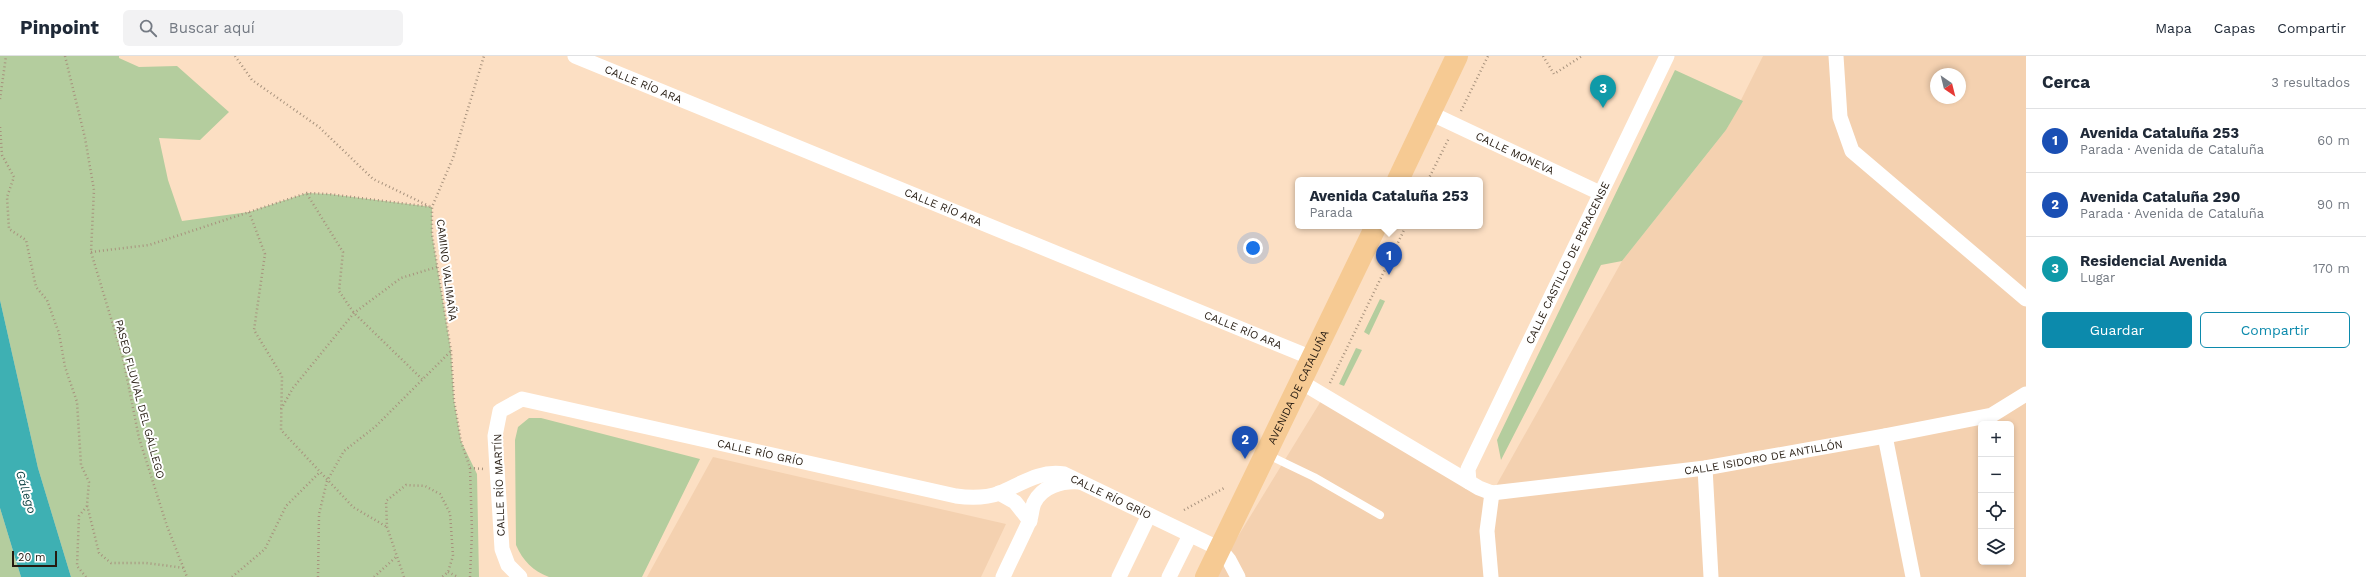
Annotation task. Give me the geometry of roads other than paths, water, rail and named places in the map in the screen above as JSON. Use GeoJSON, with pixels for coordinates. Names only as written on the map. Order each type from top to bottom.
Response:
{"type":"FeatureCollection","features":[{"type":"Feature","properties":{"kind":"main road"},"geometry":{"type":"LineString","coordinates":[[1399,177],[1458,56]]}},
{"type":"Feature","properties":{"kind":"main road","name":"AVENIDA DE CATALUÑA"},"geometry":{"type":"LineString","coordinates":[[1206,577],[1375,229]]}},
{"type":"Feature","properties":{"kind":"street","name":"CALLE RÍO ARA"},"geometry":{"type":"LineString","coordinates":[[575,56],[1312,358]]}},
{"type":"Feature","properties":{"kind":"street","name":"CALLE CASTILLO DE PERACENSE"},"geometry":{"type":"LineString","coordinates":[[1464,476],[1667,56]]}},
{"type":"Feature","properties":{"kind":"street"},"geometry":{"type":"LineString","coordinates":[[1836,56],[1840,117],[1852,151],[2026,300]]}},
{"type":"Feature","properties":{"kind":"street","name":"CALLE MONEVA"},"geometry":{"type":"LineString","coordinates":[[1430,113],[1600,193]]}},
{"type":"Feature","properties":{"kind":"street"},"geometry":{"type":"LineString","coordinates":[[1301,382],[1492,493],[1487,531],[1491,577]]}},
{"type":"Feature","properties":{"kind":"street","name":"CALLE ISIDORO DE ANTILLÓN"},"geometry":{"type":"LineString","coordinates":[[1492,493],[1705,468],[1886,436],[1992,415],[2026,394]]}},
{"type":"Feature","properties":{"kind":"street","name":"CALLE RÍO GRÍO"},"geometry":{"type":"LineString","coordinates":[[522,399],[956,496],[968,497],[1005,490],[1032,478],[1058,473],[1220,549]]}},
{"type":"Feature","properties":{"kind":"street","name":"CALLE RÍO MARTÍN"},"geometry":{"type":"LineString","coordinates":[[520,577],[508,565],[502,549],[495,436],[500,411],[522,399]]}},
{"type":"Feature","properties":{"kind":"street"},"geometry":{"type":"LineString","coordinates":[[1886,436],[1913,577]]}},
{"type":"Feature","properties":{"kind":"street"},"geometry":{"type":"LineString","coordinates":[[1705,468],[1711,577]]}},
{"type":"Feature","properties":{"kind":"street"},"geometry":{"type":"LineString","coordinates":[[1003,577],[1030,521],[1034,503],[1040,495],[1052,486],[1065,482],[1080,482]]}},
{"type":"Feature","properties":{"kind":"street"},"geometry":{"type":"LineString","coordinates":[[1005,490],[1020,490],[1034,503]]}},
{"type":"Feature","properties":{"kind":"street"},"geometry":{"type":"LineString","coordinates":[[1005,490],[1030,521]]}},
{"type":"Feature","properties":{"kind":"street"},"geometry":{"type":"LineString","coordinates":[[1119,577],[1149,515]]}},
{"type":"Feature","properties":{"kind":"street"},"geometry":{"type":"LineString","coordinates":[[1169,577],[1190,534]]}},
{"type":"Feature","properties":{"kind":"street"},"geometry":{"type":"LineString","coordinates":[[1220,549],[1229,560],[1238,577]]}},
{"type":"Feature","properties":{"kind":"lane"},"geometry":{"type":"LineString","coordinates":[[1266,454],[1314,477],[1380,514]]}},
{"type":"Feature","properties":{"kind":"water","name":"Gállego"},"geometry":{"type":"Polygon","coordinates":[[[0,300],[38,468],[71,577],[21,577],[0,508],[0,300]]]}},
{"type":"Feature","properties":{"kind":"place","name":"Residencial Avenida"},"geometry":{"type":"Point","coordinates":[1603,108]}},
{"type":"Feature","properties":{"kind":"place","name":"Avenida Cataluña 253"},"geometry":{"type":"Point","coordinates":[1389,275]}},
{"type":"Feature","properties":{"kind":"place","name":"Avenida Cataluña 290"},"geometry":{"type":"Point","coordinates":[1245,459]}}]}
